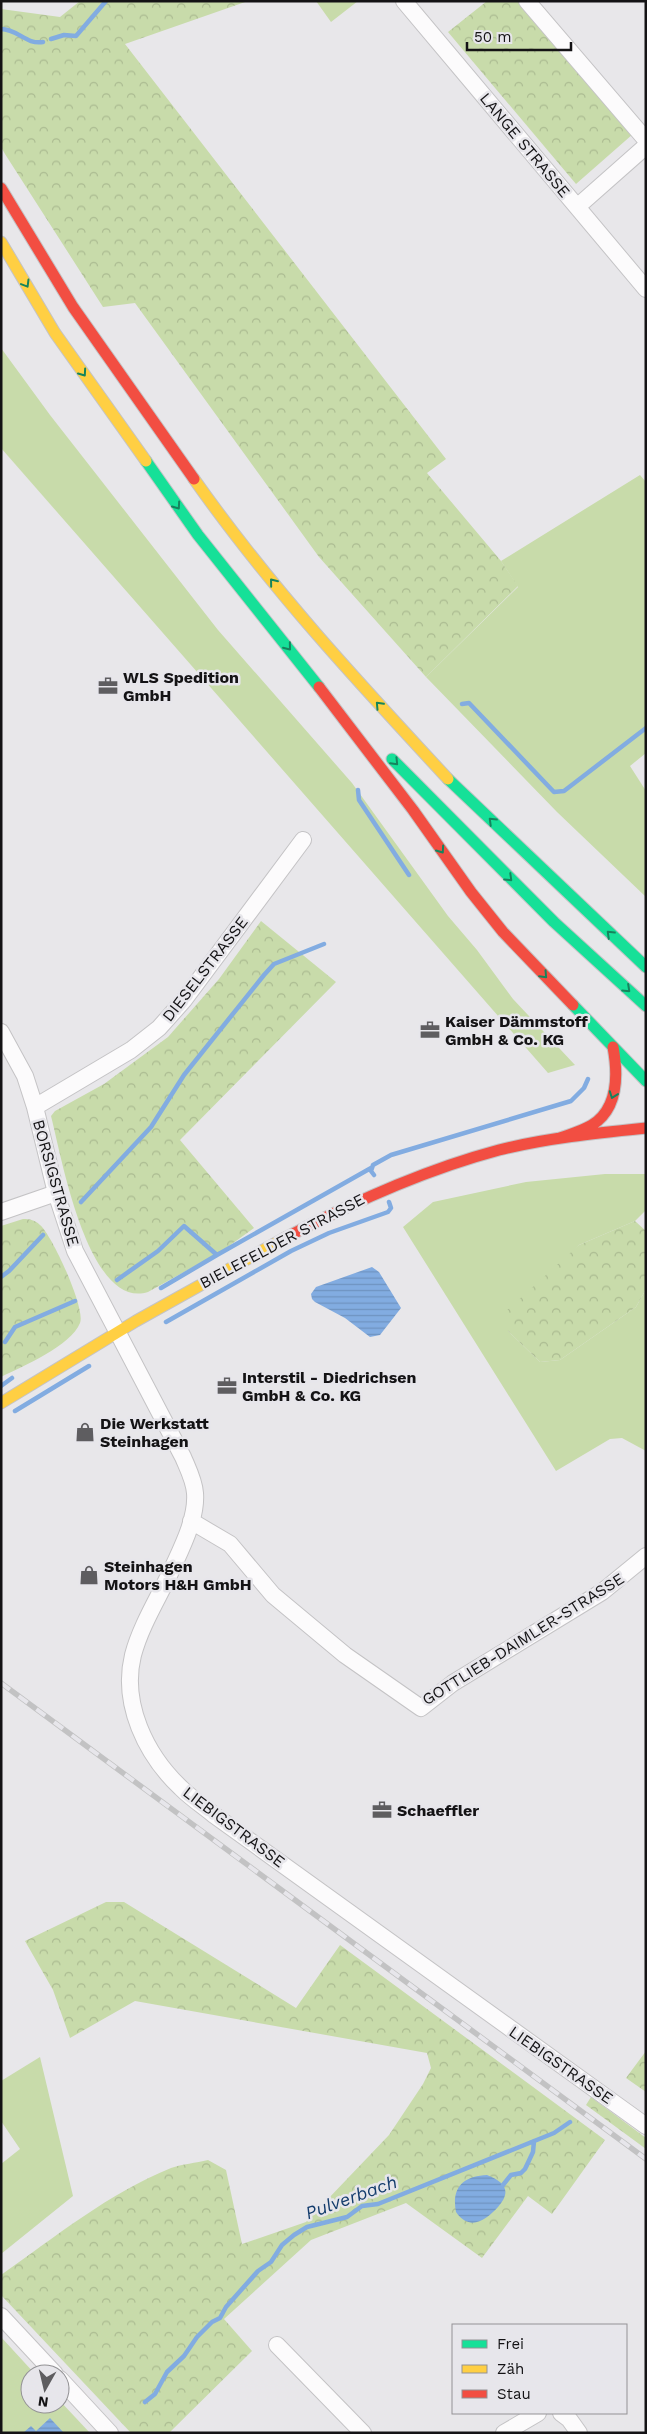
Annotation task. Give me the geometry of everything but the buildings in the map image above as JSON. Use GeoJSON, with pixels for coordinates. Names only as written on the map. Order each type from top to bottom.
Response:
{"type":"FeatureCollection","features":[{"type":"Feature","properties":{"kind":"main road"},"geometry":{"type":"LineString","coordinates":[[1,188],[73,307],[224,522],[334,656],[453,784],[646,967]]}},
{"type":"Feature","properties":{"kind":"main road"},"geometry":{"type":"LineString","coordinates":[[1,242],[55,333],[198,535],[312,677],[354,736],[413,810],[471,892],[503,932],[646,1081]]}},
{"type":"Feature","properties":{"kind":"main road"},"geometry":{"type":"LineString","coordinates":[[312,677],[554,922],[646,1006]]}},
{"type":"Feature","properties":{"kind":"main road"},"geometry":{"type":"LineString","coordinates":[[560,1138],[596,1122],[609,1106],[617,1082],[617,1066],[613,1047]]}},
{"type":"Feature","properties":{"kind":"main road","name":"BIELEFELDER STRASSE"},"geometry":{"type":"LineString","coordinates":[[1,1403],[116,1332],[292,1233],[374,1194],[477,1156],[560,1138],[646,1128]]}},
{"type":"Feature","properties":{"kind":"street","name":"LANGE STRASSE"},"geometry":{"type":"LineString","coordinates":[[404,1],[646,289]]}},
{"type":"Feature","properties":{"kind":"street"},"geometry":{"type":"LineString","coordinates":[[527,1],[646,140]]}},
{"type":"Feature","properties":{"kind":"street"},"geometry":{"type":"LineString","coordinates":[[577,207],[646,146]]}},
{"type":"Feature","properties":{"kind":"street","name":"DIESELSTRASSE"},"geometry":{"type":"LineString","coordinates":[[35,1106],[131,1050],[158,1028],[184,1000],[303,840]]}},
{"type":"Feature","properties":{"kind":"street","name":"BORSIGSTRASSE"},"geometry":{"type":"LineString","coordinates":[[1,1032],[25,1076],[35,1106],[56,1193],[75,1251],[116,1332]]}},
{"type":"Feature","properties":{"kind":"street"},"geometry":{"type":"LineString","coordinates":[[1,1212],[56,1193]]}},
{"type":"Feature","properties":{"kind":"street","name":"LIEBIGSTRASSE"},"geometry":{"type":"LineString","coordinates":[[116,1332],[191,1476],[196,1495],[192,1521],[177,1558],[138,1639],[130,1676],[132,1710],[162,1766],[181,1788],[214,1815],[646,2126]]}},
{"type":"Feature","properties":{"kind":"street","name":"GOTTLIEB-DAIMLER-STRASSE"},"geometry":{"type":"LineString","coordinates":[[192,1521],[230,1544],[273,1596],[346,1654],[420,1708],[453,1683],[602,1592],[646,1556]]}},
{"type":"Feature","properties":{"kind":"street"},"geometry":{"type":"LineString","coordinates":[[1,2316],[46,2364]]}},
{"type":"Feature","properties":{"kind":"street"},"geometry":{"type":"LineString","coordinates":[[277,2345],[363,2433]]}},
{"type":"Feature","properties":{"kind":"street"},"geometry":{"type":"LineString","coordinates":[[70,2390],[110,2433]]}},
{"type":"Feature","properties":{"kind":"street"},"geometry":{"type":"LineString","coordinates":[[504,2433],[536,2414]]}},
{"type":"Feature","properties":{"kind":"street"},"geometry":{"type":"LineString","coordinates":[[562,2414],[569,2419],[579,2433]]}},
{"type":"Feature","properties":{"kind":"green space"},"geometry":{"type":"Polygon","coordinates":[[[80,1],[248,1],[125,44],[446,459],[427,473],[501,561],[518,586],[426,677],[319,557],[135,303],[103,307],[1,147],[1,9],[60,17],[80,1]]]}},
{"type":"Feature","properties":{"kind":"green space"},"geometry":{"type":"Polygon","coordinates":[[[316,1],[358,1],[331,22],[316,1]]]}},
{"type":"Feature","properties":{"kind":"green space"},"geometry":{"type":"Polygon","coordinates":[[[487,1],[519,1],[633,134],[576,184],[448,32],[487,1]]]}},
{"type":"Feature","properties":{"kind":"green space"},"geometry":{"type":"Polygon","coordinates":[[[1,348],[50,415],[218,630],[352,783],[448,916],[477,950],[513,999],[575,1065],[548,1073],[1,448],[1,348]]]}},
{"type":"Feature","properties":{"kind":"green space"},"geometry":{"type":"Polygon","coordinates":[[[640,475],[646,482],[646,753],[630,766],[646,791],[646,897],[557,812],[426,677],[518,587],[501,561],[640,475]]]}},
{"type":"Feature","properties":{"kind":"green space"},"geometry":{"type":"Polygon","coordinates":[[[261,921],[336,982],[180,1140],[254,1228],[222,1251],[148,1292],[127,1291],[109,1278],[94,1255],[70,1193],[51,1116],[55,1111],[104,1084],[168,1037],[219,979],[261,921]]]}},
{"type":"Feature","properties":{"kind":"green space"},"geometry":{"type":"Polygon","coordinates":[[[605,1174],[646,1174],[646,1210],[635,1221],[579,1245],[508,1331],[540,1362],[560,1360],[636,1307],[646,1289],[646,1451],[622,1438],[610,1439],[556,1471],[403,1227],[433,1202],[526,1182],[605,1174]]]}},
{"type":"Feature","properties":{"kind":"green space"},"geometry":{"type":"Polygon","coordinates":[[[23,1219],[38,1223],[60,1257],[78,1303],[80,1323],[67,1340],[57,1347],[1,1377],[1,1226],[23,1219]]]}},
{"type":"Feature","properties":{"kind":"green space"},"geometry":{"type":"Polygon","coordinates":[[[635,1221],[646,1231],[646,1289],[636,1307],[560,1360],[540,1362],[508,1331],[505,1312],[579,1245],[635,1221]]]}},
{"type":"Feature","properties":{"kind":"green space"},"geometry":{"type":"Polygon","coordinates":[[[106,1902],[124,1902],[296,2008],[340,1945],[605,2140],[552,2214],[528,2196],[482,2258],[406,2203],[311,2240],[224,2319],[252,2351],[169,2433],[131,2433],[70,2368],[70,2364],[66,2364],[1,2295],[1,2275],[83,2217],[126,2190],[171,2168],[208,2160],[226,2170],[242,2244],[306,2222],[389,2135],[423,2084],[431,2068],[427,2053],[135,2001],[70,2038],[53,1990],[25,1941],[106,1902]]]}},
{"type":"Feature","properties":{"kind":"green space"},"geometry":{"type":"Polygon","coordinates":[[[646,2051],[646,2092],[626,2078],[646,2051]]]}},
{"type":"Feature","properties":{"kind":"green space"},"geometry":{"type":"Polygon","coordinates":[[[40,2057],[73,2196],[1,2254],[1,2164],[20,2149],[1,2121],[1,2081],[40,2057]]]}},
{"type":"Feature","properties":{"kind":"green space"},"geometry":{"type":"Polygon","coordinates":[[[591,2097],[646,2138],[646,2149],[586,2105],[591,2097]]]}},
{"type":"Feature","properties":{"kind":"green space"},"geometry":{"type":"Polygon","coordinates":[[[1,2337],[26,2364],[20,2364],[20,2414],[70,2414],[70,2412],[90,2433],[1,2433],[1,2337]]]}},
{"type":"Feature","properties":{"kind":"water"},"geometry":{"type":"Polygon","coordinates":[[[372,1267],[379,1272],[401,1308],[380,1335],[370,1337],[345,1318],[315,1302],[311,1294],[316,1287],[372,1267]]]}},
{"type":"Feature","properties":{"kind":"water"},"geometry":{"type":"Polygon","coordinates":[[[487,2175],[502,2184],[505,2196],[498,2207],[488,2216],[483,2220],[472,2223],[461,2218],[456,2212],[456,2196],[461,2184],[472,2178],[487,2175]]]}},
{"type":"Feature","properties":{"kind":"water"},"geometry":{"type":"Polygon","coordinates":[[[50,2418],[64,2433],[23,2433],[31,2426],[36,2431],[50,2418]]]}},
{"type":"Feature","properties":{"kind":"waterway"},"geometry":{"type":"LineString","coordinates":[[51,39],[64,35],[76,36],[106,1]]}},
{"type":"Feature","properties":{"kind":"waterway"},"geometry":{"type":"LineString","coordinates":[[1,29],[12,31],[32,41],[43,42]]}},
{"type":"Feature","properties":{"kind":"waterway"},"geometry":{"type":"LineString","coordinates":[[462,704],[469,703],[554,792],[564,791],[646,728]]}},
{"type":"Feature","properties":{"kind":"waterway"},"geometry":{"type":"LineString","coordinates":[[358,790],[359,800],[409,875]]}},
{"type":"Feature","properties":{"kind":"waterway"},"geometry":{"type":"LineString","coordinates":[[81,1202],[151,1127],[184,1075],[274,964],[324,944]]}},
{"type":"Feature","properties":{"kind":"waterway"},"geometry":{"type":"LineString","coordinates":[[374,1175],[371,1171],[373,1165],[391,1155],[571,1101],[584,1088],[588,1079]]}},
{"type":"Feature","properties":{"kind":"waterway"},"geometry":{"type":"LineString","coordinates":[[117,1280],[158,1251],[184,1226],[217,1255],[371,1168]]}},
{"type":"Feature","properties":{"kind":"waterway"},"geometry":{"type":"LineString","coordinates":[[166,1322],[291,1251],[329,1233],[388,1212],[391,1208],[389,1202]]}},
{"type":"Feature","properties":{"kind":"waterway"},"geometry":{"type":"LineString","coordinates":[[1,1277],[43,1235]]}},
{"type":"Feature","properties":{"kind":"waterway"},"geometry":{"type":"LineString","coordinates":[[161,1288],[217,1255]]}},
{"type":"Feature","properties":{"kind":"waterway"},"geometry":{"type":"LineString","coordinates":[[5,1342],[15,1327],[75,1301]]}},
{"type":"Feature","properties":{"kind":"waterway"},"geometry":{"type":"LineString","coordinates":[[15,1411],[89,1366]]}},
{"type":"Feature","properties":{"kind":"waterway"},"geometry":{"type":"LineString","coordinates":[[1,1386],[12,1378]]}},
{"type":"Feature","properties":{"kind":"waterway","name":"Pulverbach"},"geometry":{"type":"LineString","coordinates":[[145,2402],[155,2394],[167,2372],[184,2356],[197,2337],[212,2322],[220,2318],[226,2307],[258,2271],[271,2262],[282,2245],[294,2235],[307,2227],[347,2217],[362,2206],[378,2204],[554,2133],[570,2122]]}},
{"type":"Feature","properties":{"kind":"waterway"},"geometry":{"type":"LineString","coordinates":[[503,2185],[511,2175],[521,2173],[525,2169],[533,2152],[534,2141]]}},
{"type":"Feature","properties":{"kind":"railway"},"geometry":{"type":"LineString","coordinates":[[1,1683],[646,2159]]}},
{"type":"Feature","properties":{"kind":"traffic: fast"},"geometry":{"type":"LineString","coordinates":[[146,461],[198,535],[319,687]]}},
{"type":"Feature","properties":{"kind":"traffic: fast"},"geometry":{"type":"LineString","coordinates":[[392,759],[554,922],[646,1006]]}},
{"type":"Feature","properties":{"kind":"traffic: fast"},"geometry":{"type":"LineString","coordinates":[[448,779],[646,967]]}},
{"type":"Feature","properties":{"kind":"traffic: fast"},"geometry":{"type":"LineString","coordinates":[[573,1005],[646,1081]]}},
{"type":"Feature","properties":{"kind":"traffic: slow"},"geometry":{"type":"LineString","coordinates":[[1,242],[55,333],[146,461]]}},
{"type":"Feature","properties":{"kind":"traffic: slow"},"geometry":{"type":"LineString","coordinates":[[194,479],[253,558],[316,634],[448,779]]}},
{"type":"Feature","properties":{"kind":"traffic: slow"},"geometry":{"type":"LineString","coordinates":[[1,1403],[136,1321],[285,1238]]}},
{"type":"Feature","properties":{"kind":"traffic: jam"},"geometry":{"type":"LineString","coordinates":[[1,188],[73,307],[194,479]]}},
{"type":"Feature","properties":{"kind":"traffic: jam"},"geometry":{"type":"LineString","coordinates":[[319,687],[413,810],[471,892],[503,932],[573,1005]]}},
{"type":"Feature","properties":{"kind":"traffic: jam"},"geometry":{"type":"LineString","coordinates":[[560,1138],[592,1125],[601,1118],[607,1109],[612,1100],[616,1079],[613,1047]]}},
{"type":"Feature","properties":{"kind":"traffic: jam"},"geometry":{"type":"LineString","coordinates":[[285,1238],[389,1188],[471,1158],[535,1142],[646,1128]]}},
{"type":"Feature","properties":{"kind":"place","name":"WLS Spedition GmbH"},"geometry":{"type":"Point","coordinates":[108,686]}},
{"type":"Feature","properties":{"kind":"place","name":"Kaiser Dämmstoff GmbH & Co. KG"},"geometry":{"type":"Point","coordinates":[430,1030]}},
{"type":"Feature","properties":{"kind":"place","name":"Interstil - Diedrichsen GmbH & Co. KG"},"geometry":{"type":"Point","coordinates":[227,1386]}},
{"type":"Feature","properties":{"kind":"place","name":"Die Werkstatt Steinhagen"},"geometry":{"type":"Point","coordinates":[85,1432]}},
{"type":"Feature","properties":{"kind":"place","name":"Steinhagen Motors H&H GmbH"},"geometry":{"type":"Point","coordinates":[89,1575]}},
{"type":"Feature","properties":{"kind":"place","name":"Schaeffler"},"geometry":{"type":"Point","coordinates":[382,1810]}}]}
